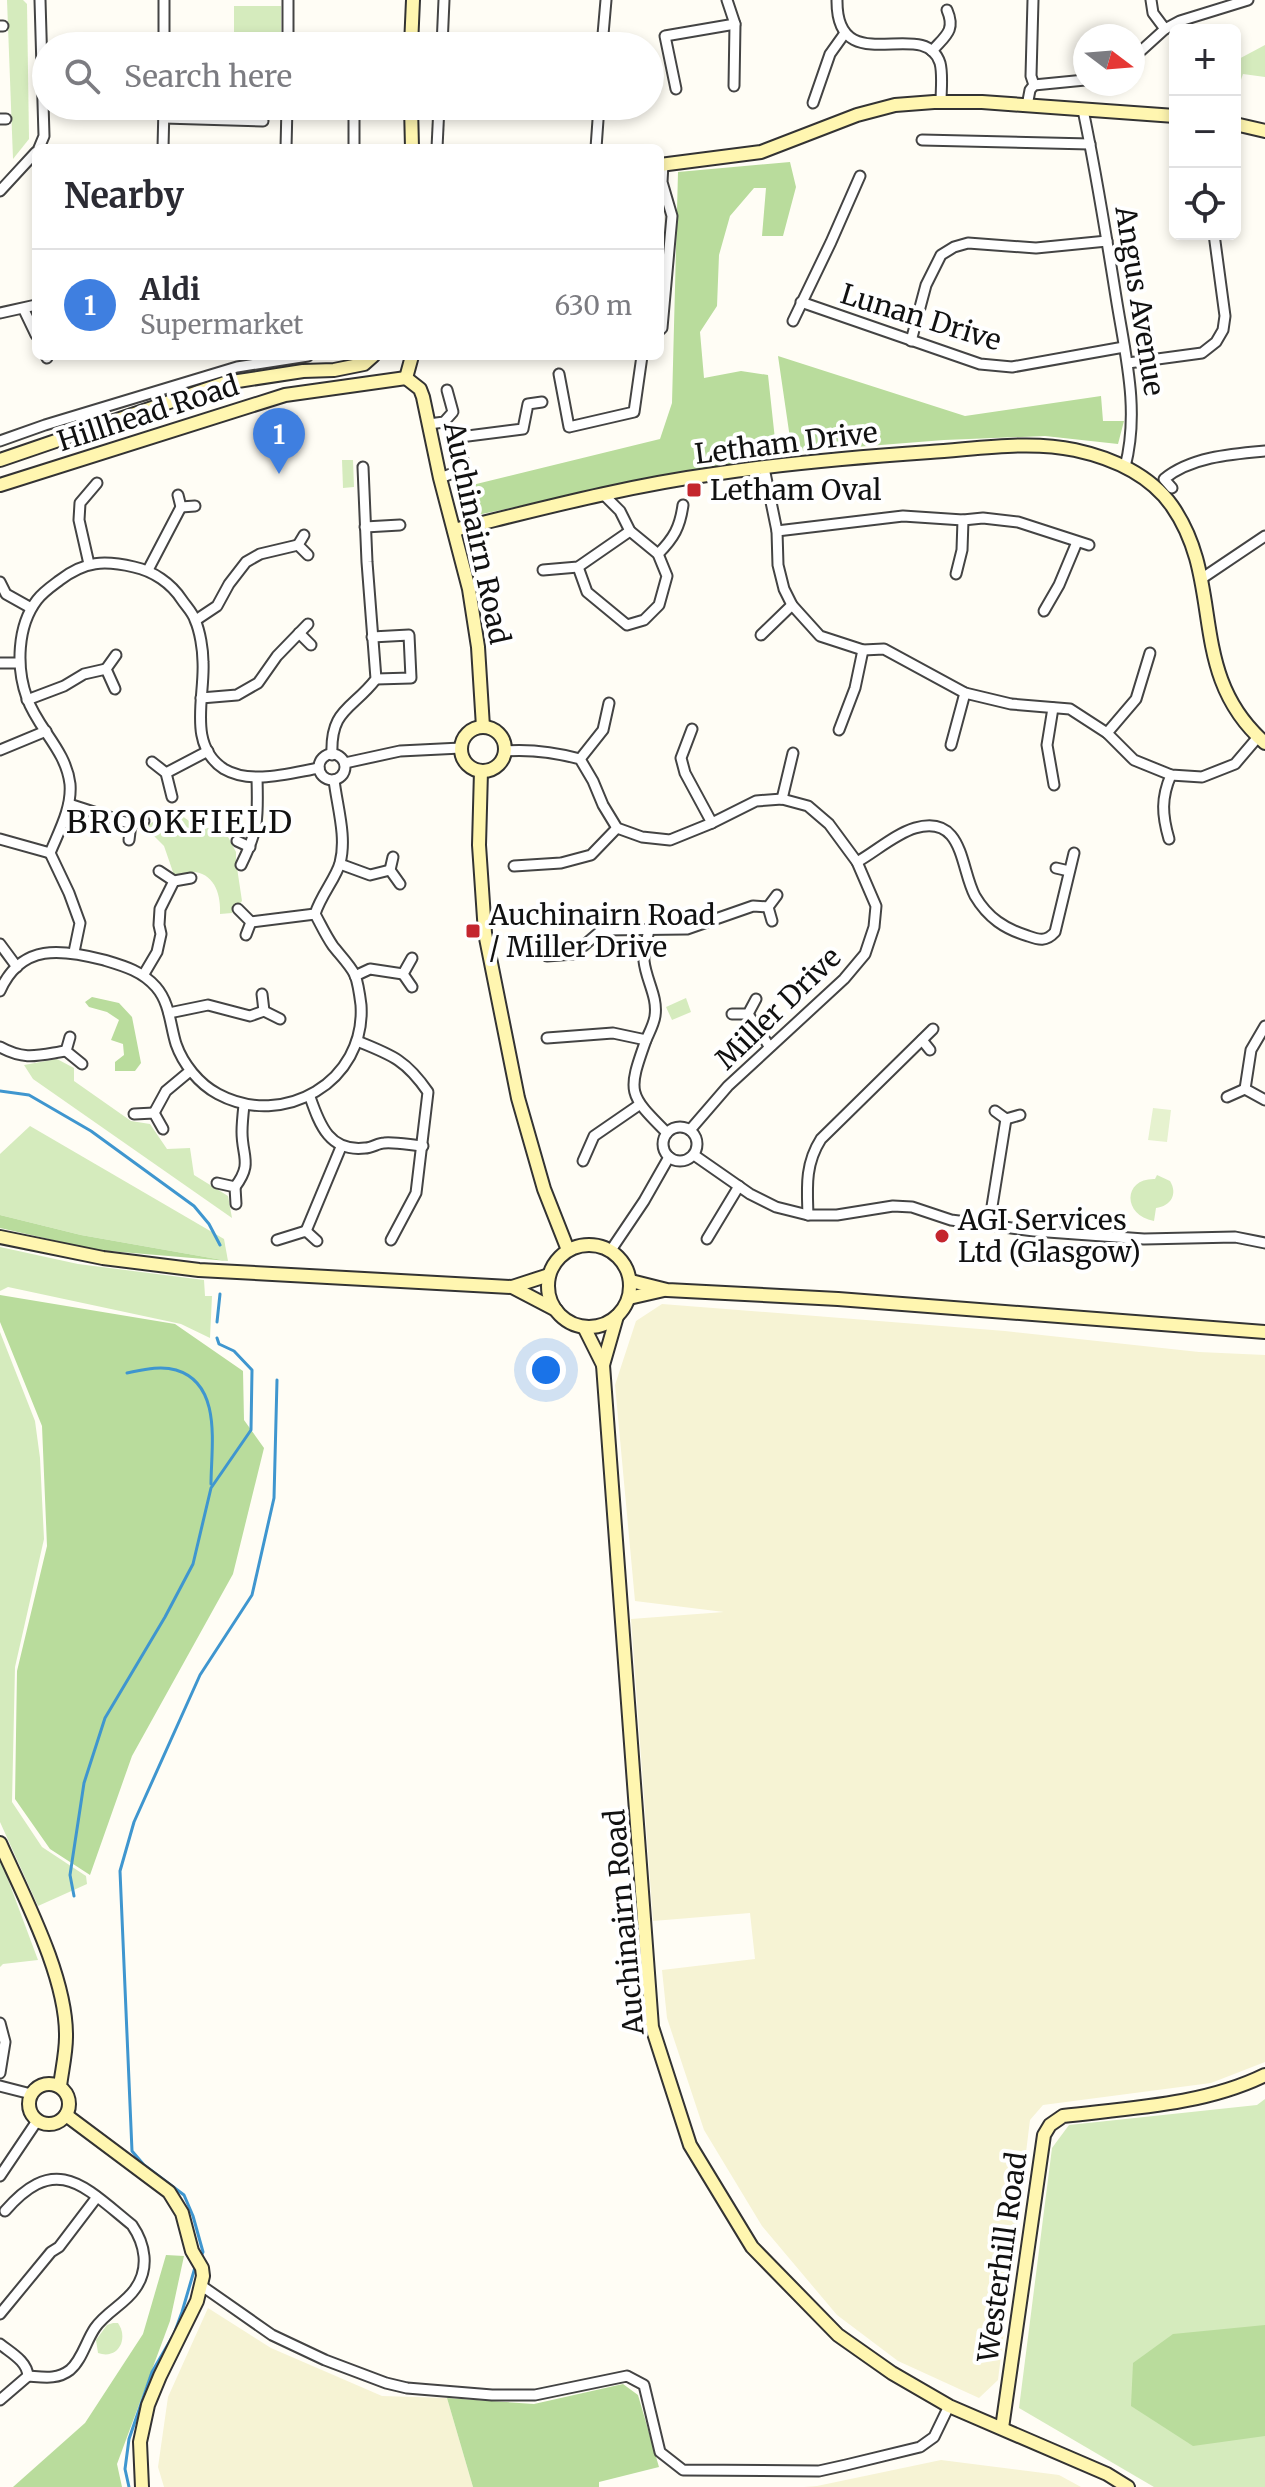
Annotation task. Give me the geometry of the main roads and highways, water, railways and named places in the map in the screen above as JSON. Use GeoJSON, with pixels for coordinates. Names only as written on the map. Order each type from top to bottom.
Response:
{"type":"FeatureCollection","features":[{"type":"Feature","properties":{"kind":"waterway"},"geometry":{"type":"LineString","coordinates":[[0,1091],[29,1095],[91,1131],[194,1206],[209,1224],[220,1245]]}},
{"type":"Feature","properties":{"kind":"waterway"},"geometry":{"type":"LineString","coordinates":[[217,1322],[220,1294]]}},
{"type":"Feature","properties":{"kind":"waterway"},"geometry":{"type":"LineString","coordinates":[[74,1896],[70,1875],[84,1783],[105,1718],[193,1564],[211,1488],[251,1430],[252,1370],[234,1351],[219,1344],[217,1338]]}},
{"type":"Feature","properties":{"kind":"waterway"},"geometry":{"type":"LineString","coordinates":[[127,1373],[151,1368],[176,1370],[191,1377],[201,1389],[211,1418],[211,1484]]}},
{"type":"Feature","properties":{"kind":"waterway"},"geometry":{"type":"LineString","coordinates":[[200,2258],[203,2252],[184,2195],[144,2165],[132,2151],[120,1871],[134,1822],[200,1675],[252,1595],[274,1498],[277,1380]]}},
{"type":"Feature","properties":{"kind":"waterway"},"geometry":{"type":"LineString","coordinates":[[129,2487],[125,2469],[129,2439],[152,2372],[174,2334],[196,2264]]}},
{"type":"Feature","properties":{"kind":"place","name":"Aldi"},"geometry":{"type":"Point","coordinates":[279,474]}},
{"type":"Feature","properties":{"kind":"place","name":"Letham Oval"},"geometry":{"type":"Point","coordinates":[694,490]}},
{"type":"Feature","properties":{"kind":"place","name":"Auchinairn Road / Miller Drive"},"geometry":{"type":"Point","coordinates":[473,931]}},
{"type":"Feature","properties":{"kind":"place","name":"AGI Services Ltd (Glasgow)"},"geometry":{"type":"Point","coordinates":[942,1236]}},
{"type":"Feature","properties":{"kind":"district","name":"BROOKFIELD"},"geometry":{"type":"Point","coordinates":[180,822]}}]}
